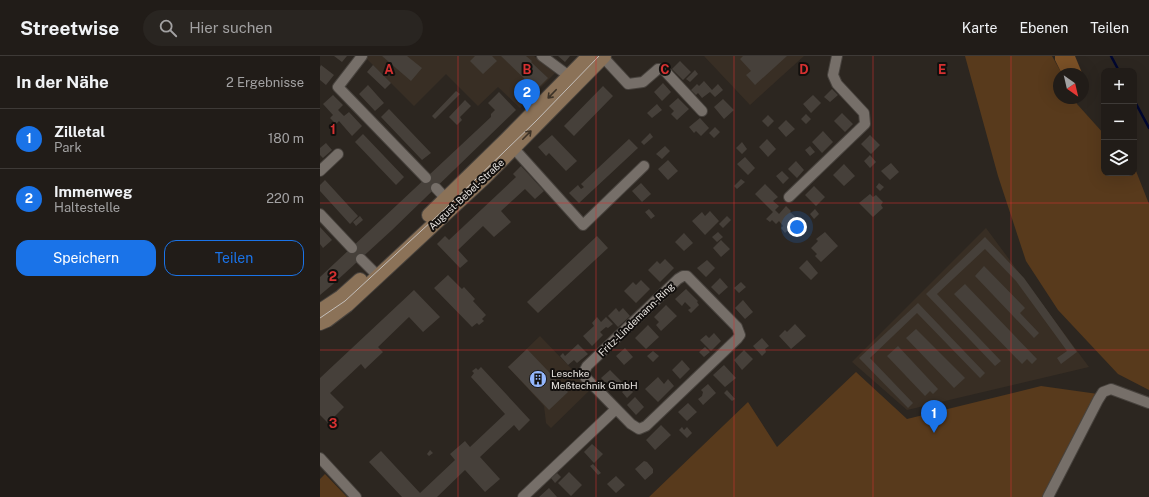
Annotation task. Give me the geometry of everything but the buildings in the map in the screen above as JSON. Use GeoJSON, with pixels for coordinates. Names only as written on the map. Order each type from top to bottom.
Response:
{"type":"FeatureCollection","features":[{"type":"Feature","properties":{"kind":"street"},"geometry":{"type":"LineString","coordinates":[[362,56],[338,86],[426,178]]}},
{"type":"Feature","properties":{"kind":"street"},"geometry":{"type":"LineString","coordinates":[[542,56],[569,76]]}},
{"type":"Feature","properties":{"kind":"street"},"geometry":{"type":"LineString","coordinates":[[599,56],[628,84],[643,82],[658,69],[663,69],[702,111]]}},
{"type":"Feature","properties":{"kind":"street","name":"August-Bebel-Straße"},"geometry":{"type":"LineString","coordinates":[[510,144],[569,76],[599,56]]}},
{"type":"Feature","properties":{"kind":"street","name":"August-Bebel-Straße"},"geometry":{"type":"LineString","coordinates":[[320,323],[327,320],[347,305],[375,273],[450,203],[599,56]]}},
{"type":"Feature","properties":{"kind":"street"},"geometry":{"type":"LineString","coordinates":[[789,197],[864,124],[864,113],[837,84],[833,75],[837,56]]}},
{"type":"Feature","properties":{"kind":"street"},"geometry":{"type":"LineString","coordinates":[[510,144],[583,225],[644,166]]}},
{"type":"Feature","properties":{"kind":"street"},"geometry":{"type":"LineString","coordinates":[[320,171],[338,154]]}},
{"type":"Feature","properties":{"kind":"street"},"geometry":{"type":"LineString","coordinates":[[436,188],[450,203]]}},
{"type":"Feature","properties":{"kind":"street"},"geometry":{"type":"LineString","coordinates":[[320,214],[352,248]]}},
{"type":"Feature","properties":{"kind":"street"},"geometry":{"type":"LineString","coordinates":[[362,258],[375,273]]}},
{"type":"Feature","properties":{"kind":"street","name":"August-Bebel-Straße"},"geometry":{"type":"LineString","coordinates":[[320,310],[375,273]]}},
{"type":"Feature","properties":{"kind":"street","name":"Fritz-Lindemann-Ring"},"geometry":{"type":"LineString","coordinates":[[687,276],[737,327],[740,335],[646,426],[639,429],[635,428],[616,409],[585,377],[584,372],[587,366],[678,279],[687,276]]}},
{"type":"Feature","properties":{"kind":"street"},"geometry":{"type":"LineString","coordinates":[[1048,497],[1103,392],[1111,389],[1149,402]]}},
{"type":"Feature","properties":{"kind":"street"},"geometry":{"type":"LineString","coordinates":[[523,497],[616,409]]}},
{"type":"Feature","properties":{"kind":"street"},"geometry":{"type":"LineString","coordinates":[[320,458],[356,497]]}},
{"type":"Feature","properties":{"kind":"shaded area"},"geometry":{"type":"Polygon","coordinates":[[[534,56],[555,73],[520,108],[498,87],[478,106],[446,74],[414,106],[365,57],[534,56]]]}},
{"type":"Feature","properties":{"kind":"shaded area"},"geometry":{"type":"Polygon","coordinates":[[[704,56],[804,56],[750,105],[704,56]]]}},
{"type":"Feature","properties":{"kind":"shaded area"},"geometry":{"type":"Polygon","coordinates":[[[965,56],[1052,56],[1059,68],[1053,68],[1053,104],[1077,104],[1101,131],[1101,176],[1137,176],[1137,174],[1149,204],[1149,390],[1118,374],[1058,310],[1026,261],[998,176],[965,56]]]}},
{"type":"Feature","properties":{"kind":"shaded area"},"geometry":{"type":"Polygon","coordinates":[[[1055,56],[1075,56],[1080,68],[1059,68],[1055,60],[1055,56]]]}},
{"type":"Feature","properties":{"kind":"shaded area"},"geometry":{"type":"Polygon","coordinates":[[[986,228],[1089,367],[907,410],[852,362],[986,228]]]}},
{"type":"Feature","properties":{"kind":"shaded area"},"geometry":{"type":"Polygon","coordinates":[[[540,336],[591,389],[551,428],[546,423],[544,406],[508,367],[540,336]]]}},
{"type":"Feature","properties":{"kind":"shaded area"},"geometry":{"type":"Polygon","coordinates":[[[856,372],[907,419],[1041,386],[1098,394],[1043,497],[649,497],[748,402],[777,447],[856,372]]]}},
{"type":"Feature","properties":{"kind":"shaded area"},"geometry":{"type":"Polygon","coordinates":[[[325,474],[347,497],[320,497],[320,479],[325,474]]]}},
{"type":"Feature","properties":{"kind":"waterway"},"geometry":{"type":"LineString","coordinates":[[1111,56],[1117,68]]}},
{"type":"Feature","properties":{"kind":"waterway"},"geometry":{"type":"LineString","coordinates":[[1136,104],[1149,128]]}},
{"type":"Feature","properties":{"kind":"tram line"},"geometry":{"type":"LineString","coordinates":[[320,318],[345,301],[446,208],[536,121],[599,56]]}},
{"type":"Feature","properties":{"kind":"place","name":"Immenweg"},"geometry":{"type":"Point","coordinates":[527,112]}},
{"type":"Feature","properties":{"kind":"place","name":"Leschke Meßtechnik GmbH"},"geometry":{"type":"Point","coordinates":[538,379]}},
{"type":"Feature","properties":{"kind":"place","name":"Zilletal"},"geometry":{"type":"Point","coordinates":[934,433]}}]}
